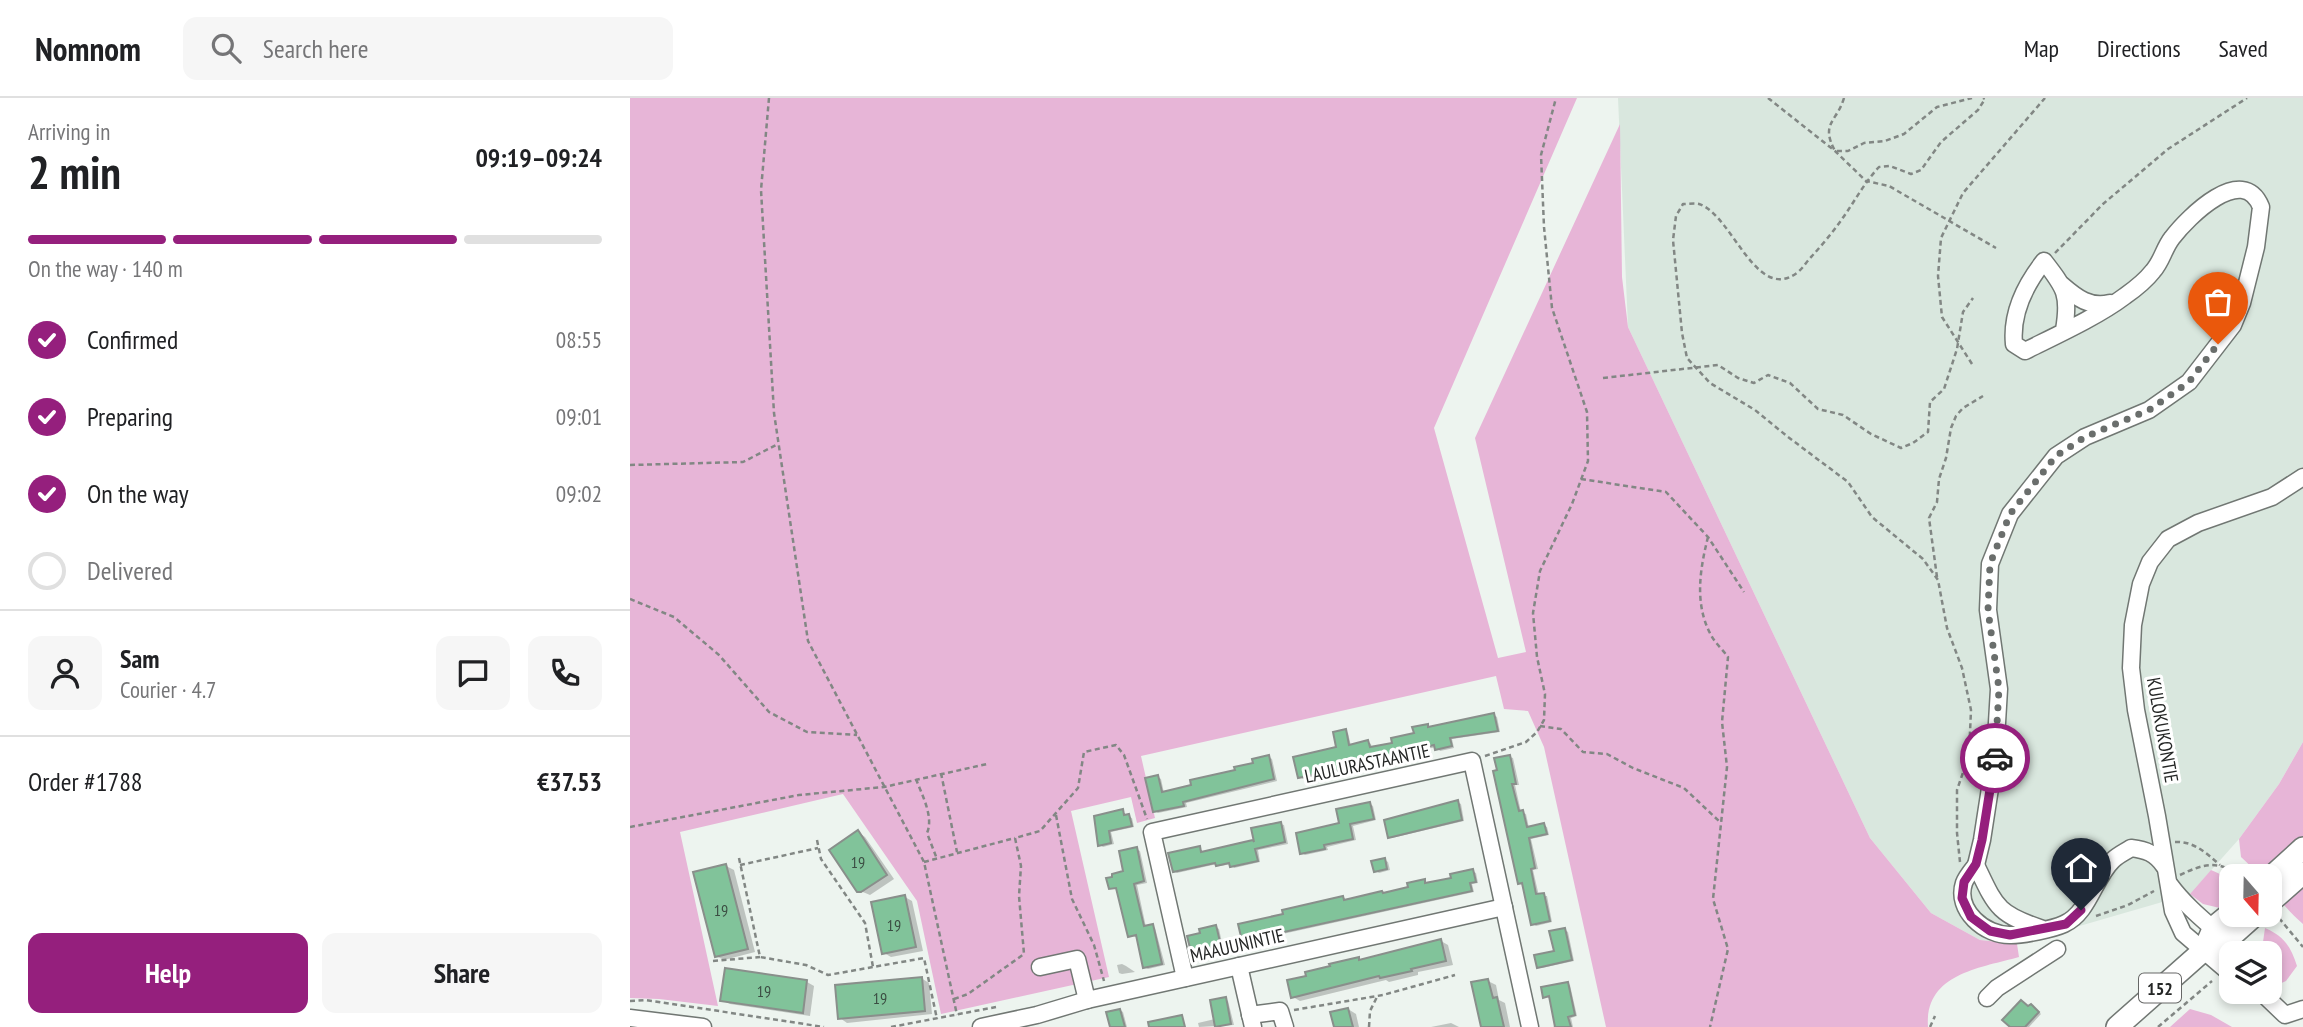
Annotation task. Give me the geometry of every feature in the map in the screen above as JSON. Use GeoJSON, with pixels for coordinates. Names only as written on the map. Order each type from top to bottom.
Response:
{"type":"FeatureCollection","features":[{"type":"Feature","properties":{"kind":"main road"},"geometry":{"type":"LineString","coordinates":[[2282,867],[2303,848]]}},
{"type":"Feature","properties":{"kind":"main road"},"geometry":{"type":"LineString","coordinates":[[2282,900],[2303,873]]}},
{"type":"Feature","properties":{"kind":"main road","name":"152"},"geometry":{"type":"LineString","coordinates":[[2117,1027],[2204,950],[2227,940],[2240,928]]}},
{"type":"Feature","properties":{"kind":"street"},"geometry":{"type":"LineString","coordinates":[[2119,300],[2099,306],[2078,299],[2062,285],[2044,261],[2018,305],[2012,328],[2014,344],[2025,351],[2119,300],[2154,270],[2172,238],[2219,194],[2231,190],[2246,191],[2258,201],[2261,207],[2256,247],[2242,303],[2232,326],[2189,382],[2149,410],[2085,437],[2056,456],[2010,514],[1990,564],[1988,610],[1999,689],[1995,756],[1982,840],[1976,864],[1964,882],[1962,898],[1971,917],[1990,931],[2010,935],[2066,924],[2081,910],[2112,861],[2131,848],[2147,850],[2157,857],[2184,904],[2227,940]]}},
{"type":"Feature","properties":{"kind":"street"},"geometry":{"type":"LineString","coordinates":[[2062,285],[2067,310],[2064,330]]}},
{"type":"Feature","properties":{"kind":"street","name":"KULOKUKONTIE"},"geometry":{"type":"LineString","coordinates":[[2219,964],[2183,933],[2176,922],[2136,710],[2131,668],[2133,625],[2141,584],[2150,562],[2168,539],[2198,523],[2272,497],[2303,477]]}},
{"type":"Feature","properties":{"kind":"street"},"geometry":{"type":"LineString","coordinates":[[1472,761],[1530,1027]]}},
{"type":"Feature","properties":{"kind":"street","name":"LAULURASTAANTIE"},"geometry":{"type":"LineString","coordinates":[[1152,832],[1472,761]]}},
{"type":"Feature","properties":{"kind":"street"},"geometry":{"type":"LineString","coordinates":[[1152,832],[1185,978]]}},
{"type":"Feature","properties":{"kind":"street"},"geometry":{"type":"LineString","coordinates":[[1976,864],[1993,901],[2013,919],[2043,929]]}},
{"type":"Feature","properties":{"kind":"street","name":"MAAUUNINTIE"},"geometry":{"type":"LineString","coordinates":[[981,1027],[1038,1021],[1087,1000],[1504,907]]}},
{"type":"Feature","properties":{"kind":"street"},"geometry":{"type":"LineString","coordinates":[[1987,998],[1997,988],[2057,949]]}},
{"type":"Feature","properties":{"kind":"street"},"geometry":{"type":"LineString","coordinates":[[1040,967],[1077,959],[1087,1000]]}},
{"type":"Feature","properties":{"kind":"street"},"geometry":{"type":"LineString","coordinates":[[1239,966],[1251,1021],[1283,1019]]}},
{"type":"Feature","properties":{"kind":"street"},"geometry":{"type":"LineString","coordinates":[[2274,1004],[2285,1015],[2303,1009]]}},
{"type":"Feature","properties":{"kind":"street"},"geometry":{"type":"LineString","coordinates":[[630,1018],[703,1027]]}},
{"type":"Feature","properties":{"kind":"path"},"geometry":{"type":"LineString","coordinates":[[769,98],[761,190],[774,413],[808,642],[924,862],[957,1015]]}},
{"type":"Feature","properties":{"kind":"path"},"geometry":{"type":"LineString","coordinates":[[1472,761],[1526,742],[1537,732],[1544,720],[1545,694],[1537,657],[1533,613],[1539,571],[1572,504],[1588,461],[1587,412],[1552,308],[1544,226],[1541,155],[1556,98]]}},
{"type":"Feature","properties":{"kind":"path"},"geometry":{"type":"LineString","coordinates":[[1768,98],[1835,151],[1866,181],[1889,186],[1996,248]]}},
{"type":"Feature","properties":{"kind":"path"},"geometry":{"type":"LineString","coordinates":[[1835,151],[1829,139],[1830,124],[1844,98]]}},
{"type":"Feature","properties":{"kind":"path"},"geometry":{"type":"LineString","coordinates":[[1835,151],[1848,151],[1864,143],[1885,141],[1904,134],[1937,107],[1972,98]]}},
{"type":"Feature","properties":{"kind":"path"},"geometry":{"type":"LineString","coordinates":[[1938,580],[1923,559],[1872,517],[1848,482],[1755,410],[1710,383],[1688,358],[1682,333],[1673,240],[1676,215],[1683,204],[1698,203],[1714,213],[1755,266],[1769,278],[1782,280],[1797,273],[1818,250],[1842,220],[1866,181],[1879,167],[1890,166],[1911,174],[1921,170],[1941,142],[1978,110],[1985,99],[1983,98]]}},
{"type":"Feature","properties":{"kind":"path"},"geometry":{"type":"LineString","coordinates":[[1972,364],[1942,317],[1938,276],[1941,238],[1963,193],[2045,98]]}},
{"type":"Feature","properties":{"kind":"path"},"geometry":{"type":"LineString","coordinates":[[2044,261],[2060,250],[2103,204],[2168,149],[2247,98]]}},
{"type":"Feature","properties":{"kind":"path"},"geometry":{"type":"LineString","coordinates":[[1603,377],[1718,365],[1738,378],[1754,383],[1768,374],[1790,383],[1818,409],[1843,415],[1871,434],[1900,448],[1913,443],[1928,432],[1930,402],[1944,389],[1958,342],[1963,312],[1973,298]]}},
{"type":"Feature","properties":{"kind":"path"},"geometry":{"type":"LineString","coordinates":[[1964,882],[1957,833],[1957,790],[1969,755],[1971,709],[1962,668],[1947,628],[1929,518],[1937,502],[1939,479],[1956,416],[1962,408],[1983,396]]}},
{"type":"Feature","properties":{"kind":"path"},"geometry":{"type":"LineString","coordinates":[[630,465],[743,462],[778,444]]}},
{"type":"Feature","properties":{"kind":"path"},"geometry":{"type":"LineString","coordinates":[[1581,479],[1666,492],[1708,537],[1744,592]]}},
{"type":"Feature","properties":{"kind":"path"},"geometry":{"type":"LineString","coordinates":[[1708,537],[1699,572],[1702,609],[1711,635],[1728,657],[1721,722],[1727,767],[1713,900],[1728,949],[1710,1027]]}},
{"type":"Feature","properties":{"kind":"path"},"geometry":{"type":"LineString","coordinates":[[630,599],[674,617],[719,655],[769,712],[807,732],[857,735]]}},
{"type":"Feature","properties":{"kind":"path"},"geometry":{"type":"LineString","coordinates":[[1540,726],[1561,729],[1583,752],[1606,754],[1684,788],[1721,823]]}},
{"type":"Feature","properties":{"kind":"path"},"geometry":{"type":"LineString","coordinates":[[924,862],[1040,831],[1078,788],[1084,752],[1116,745],[1124,755],[1152,832]]}},
{"type":"Feature","properties":{"kind":"path"},"geometry":{"type":"LineString","coordinates":[[630,827],[799,795],[884,787],[987,764]]}},
{"type":"Feature","properties":{"kind":"path"},"geometry":{"type":"LineString","coordinates":[[941,773],[958,853]]}},
{"type":"Feature","properties":{"kind":"path"},"geometry":{"type":"LineString","coordinates":[[916,779],[930,825],[927,833],[937,859]]}},
{"type":"Feature","properties":{"kind":"path"},"geometry":{"type":"LineString","coordinates":[[1056,815],[1072,899],[1094,945],[1104,981]]}},
{"type":"Feature","properties":{"kind":"path"},"geometry":{"type":"LineString","coordinates":[[954,999],[968,993],[1024,954],[1019,896],[1021,866],[1016,838]]}},
{"type":"Feature","properties":{"kind":"path"},"geometry":{"type":"LineString","coordinates":[[817,840],[821,859],[864,923],[873,967]]}},
{"type":"Feature","properties":{"kind":"path"},"geometry":{"type":"LineString","coordinates":[[2161,842],[2185,841],[2200,848],[2219,864]]}},
{"type":"Feature","properties":{"kind":"path"},"geometry":{"type":"LineString","coordinates":[[740,865],[818,848]]}},
{"type":"Feature","properties":{"kind":"path"},"geometry":{"type":"LineString","coordinates":[[739,858],[760,957]]}},
{"type":"Feature","properties":{"kind":"path"},"geometry":{"type":"LineString","coordinates":[[2066,924],[2128,905],[2149,895],[2165,874],[2210,863],[2219,866]]}},
{"type":"Feature","properties":{"kind":"path"},"geometry":{"type":"LineString","coordinates":[[2282,920],[2303,947]]}},
{"type":"Feature","properties":{"kind":"path"},"geometry":{"type":"LineString","coordinates":[[713,961],[760,957],[806,965],[828,975],[924,958],[937,1019]]}},
{"type":"Feature","properties":{"kind":"path"},"geometry":{"type":"LineString","coordinates":[[1283,1019],[1309,1009],[1378,996],[1455,975]]}},
{"type":"Feature","properties":{"kind":"path"},"geometry":{"type":"LineString","coordinates":[[2158,1027],[2212,981]]}},
{"type":"Feature","properties":{"kind":"path"},"geometry":{"type":"LineString","coordinates":[[1369,1027],[1370,1012],[1378,996]]}},
{"type":"Feature","properties":{"kind":"path"},"geometry":{"type":"LineString","coordinates":[[630,1001],[646,1000],[824,1027]]}},
{"type":"Feature","properties":{"kind":"path"},"geometry":{"type":"LineString","coordinates":[[1930,1027],[1935,1016]]}},
{"type":"Feature","properties":{"kind":"shaded area"},"geometry":{"type":"Polygon","coordinates":[[[630,98],[1577,98],[1434,428],[1498,658],[1526,652],[1475,438],[1620,124],[1622,277],[1628,327],[1870,838],[1931,913],[1980,940],[2017,944],[2019,957],[1972,970],[1945,984],[1935,995],[1929,1009],[1928,1027],[1606,1027],[1544,747],[1528,711],[1504,709],[1496,676],[1141,756],[1155,818],[1137,823],[1131,797],[1071,811],[1109,977],[941,1014],[917,901],[843,794],[680,832],[718,1006],[630,998],[630,98]]]}},
{"type":"Feature","properties":{"kind":"shaded area"},"geometry":{"type":"Polygon","coordinates":[[[1618,98],[2303,98],[2303,742],[2279,784],[2239,839],[2190,894],[2017,944],[1980,940],[1931,913],[1870,838],[1628,327],[1618,98]]]}},
{"type":"Feature","properties":{"kind":"shaded area"},"geometry":{"type":"Polygon","coordinates":[[[2303,742],[2303,924],[2282,903],[2282,864],[2248,864],[2241,857],[2239,839],[2279,784],[2303,742]]]}},
{"type":"Feature","properties":{"kind":"shaded area"},"geometry":{"type":"Polygon","coordinates":[[[2211,870],[2219,874],[2219,908],[2203,904],[2190,894],[2211,870]]]}},
{"type":"Feature","properties":{"kind":"shaded area"},"geometry":{"type":"Polygon","coordinates":[[[2265,928],[2286,943],[2292,953],[2297,966],[2286,981],[2282,983],[2282,941],[2263,941],[2265,928]]]}},
{"type":"Feature","properties":{"kind":"shaded area"},"geometry":{"type":"Polygon","coordinates":[[[2190,1009],[2211,1015],[2232,1027],[2170,1027],[2190,1009]]]}},
{"type":"Feature","properties":{"kind":"building"},"geometry":{"type":"Polygon","coordinates":[[[1494,713],[1498,731],[1450,738],[1452,746],[1435,750],[1434,745],[1412,750],[1413,755],[1298,778],[1293,757],[1336,747],[1333,732],[1346,729],[1349,745],[1368,740],[1370,747],[1392,743],[1391,738],[1414,733],[1412,727],[1428,724],[1428,727],[1494,713]]]}},
{"type":"Feature","properties":{"kind":"building"},"geometry":{"type":"Polygon","coordinates":[[[1269,755],[1274,779],[1183,802],[1184,806],[1153,812],[1145,778],[1158,775],[1162,792],[1191,785],[1190,780],[1235,770],[1234,767],[1253,763],[1252,759],[1269,755]]]}},
{"type":"Feature","properties":{"kind":"building"},"geometry":{"type":"Polygon","coordinates":[[[1510,755],[1516,784],[1512,784],[1519,811],[1523,810],[1527,827],[1544,823],[1547,834],[1529,838],[1535,868],[1531,869],[1536,894],[1544,893],[1550,921],[1531,925],[1522,883],[1518,884],[1493,771],[1497,770],[1494,758],[1510,755]]]}},
{"type":"Feature","properties":{"kind":"building"},"geometry":{"type":"Polygon","coordinates":[[[1458,800],[1462,820],[1388,838],[1384,820],[1458,800]]]}},
{"type":"Feature","properties":{"kind":"building"},"geometry":{"type":"Polygon","coordinates":[[[1370,802],[1374,819],[1350,824],[1353,839],[1324,845],[1325,849],[1300,854],[1296,833],[1339,823],[1336,809],[1370,802]]]}},
{"type":"Feature","properties":{"kind":"building"},"geometry":{"type":"Polygon","coordinates":[[[1123,809],[1124,815],[1129,814],[1132,826],[1109,831],[1111,843],[1098,846],[1094,816],[1123,809]]]}},
{"type":"Feature","properties":{"kind":"building"},"geometry":{"type":"Polygon","coordinates":[[[1281,822],[1285,842],[1255,849],[1258,861],[1230,867],[1229,863],[1216,866],[1215,863],[1173,872],[1168,853],[1200,846],[1201,852],[1253,840],[1254,842],[1251,828],[1281,822]]]}},
{"type":"Feature","properties":{"kind":"building"},"geometry":{"type":"Polygon","coordinates":[[[858,830],[887,875],[861,892],[857,892],[829,850],[858,830]]]}},
{"type":"Feature","properties":{"kind":"building"},"geometry":{"type":"Polygon","coordinates":[[[1137,847],[1144,881],[1134,884],[1144,926],[1153,924],[1162,964],[1143,968],[1136,935],[1128,937],[1116,888],[1109,889],[1106,878],[1123,871],[1119,851],[1137,847]]]}},
{"type":"Feature","properties":{"kind":"building"},"geometry":{"type":"Polygon","coordinates":[[[1385,858],[1387,869],[1374,872],[1371,861],[1385,858]]]}},
{"type":"Feature","properties":{"kind":"building"},"geometry":{"type":"Polygon","coordinates":[[[726,864],[748,949],[715,957],[693,872],[726,864]]]}},
{"type":"Feature","properties":{"kind":"building"},"geometry":{"type":"Polygon","coordinates":[[[1473,869],[1476,882],[1470,883],[1472,891],[1242,941],[1238,924],[1283,914],[1282,910],[1343,896],[1344,900],[1382,891],[1383,893],[1408,887],[1407,883],[1451,878],[1450,874],[1473,869]]]}},
{"type":"Feature","properties":{"kind":"building"},"geometry":{"type":"Polygon","coordinates":[[[905,895],[916,947],[882,954],[871,902],[905,895]]]}},
{"type":"Feature","properties":{"kind":"building"},"geometry":{"type":"Polygon","coordinates":[[[1216,925],[1221,946],[1191,952],[1187,936],[1200,933],[1199,929],[1216,925]]]}},
{"type":"Feature","properties":{"kind":"building"},"geometry":{"type":"Polygon","coordinates":[[[1565,928],[1572,960],[1537,968],[1534,955],[1554,951],[1549,931],[1565,928]]]}},
{"type":"Feature","properties":{"kind":"building"},"geometry":{"type":"Polygon","coordinates":[[[1441,939],[1446,961],[1291,998],[1287,980],[1306,976],[1305,972],[1330,966],[1329,964],[1359,957],[1359,960],[1441,939]]]}},
{"type":"Feature","properties":{"kind":"building"},"geometry":{"type":"Polygon","coordinates":[[[725,968],[807,980],[803,1013],[720,1001],[725,968]]]}},
{"type":"Feature","properties":{"kind":"building"},"geometry":{"type":"Polygon","coordinates":[[[922,977],[925,1011],[838,1019],[835,985],[922,977]]]}},
{"type":"Feature","properties":{"kind":"building"},"geometry":{"type":"Polygon","coordinates":[[[1488,979],[1493,998],[1497,997],[1504,1027],[1481,1027],[1471,982],[1488,979]]]}},
{"type":"Feature","properties":{"kind":"building"},"geometry":{"type":"Polygon","coordinates":[[[1568,982],[1575,1015],[1568,1017],[1571,1027],[1555,1027],[1549,996],[1543,998],[1541,987],[1568,982]]]}},
{"type":"Feature","properties":{"kind":"building"},"geometry":{"type":"Polygon","coordinates":[[[1226,997],[1231,1024],[1215,1027],[1210,1000],[1226,997]]]}},
{"type":"Feature","properties":{"kind":"building"},"geometry":{"type":"Polygon","coordinates":[[[2021,1000],[2028,1006],[2031,1004],[2039,1012],[2025,1027],[2010,1027],[2002,1020],[2021,1000]]]}},
{"type":"Feature","properties":{"kind":"building"},"geometry":{"type":"Polygon","coordinates":[[[1348,1008],[1353,1027],[1334,1027],[1330,1012],[1348,1008]]]}},
{"type":"Feature","properties":{"kind":"building"},"geometry":{"type":"Polygon","coordinates":[[[1120,1009],[1125,1027],[1110,1027],[1106,1012],[1120,1009]]]}},
{"type":"Feature","properties":{"kind":"building"},"geometry":{"type":"Polygon","coordinates":[[[1182,1015],[1185,1027],[1149,1027],[1148,1022],[1182,1015]]]}},
{"type":"Feature","properties":{"kind":"way so far"},"geometry":{"type":"LineString","coordinates":[[1995,758],[1999,689],[1988,610],[1990,564],[2010,514],[2056,456],[2085,437],[2149,410],[2189,382],[2218,344]]}},
{"type":"Feature","properties":{"kind":"route"},"geometry":{"type":"LineString","coordinates":[[1995,758],[1982,840],[1976,864],[1964,882],[1962,898],[1971,917],[1990,931],[2010,935],[2066,924],[2081,910]]}}]}
